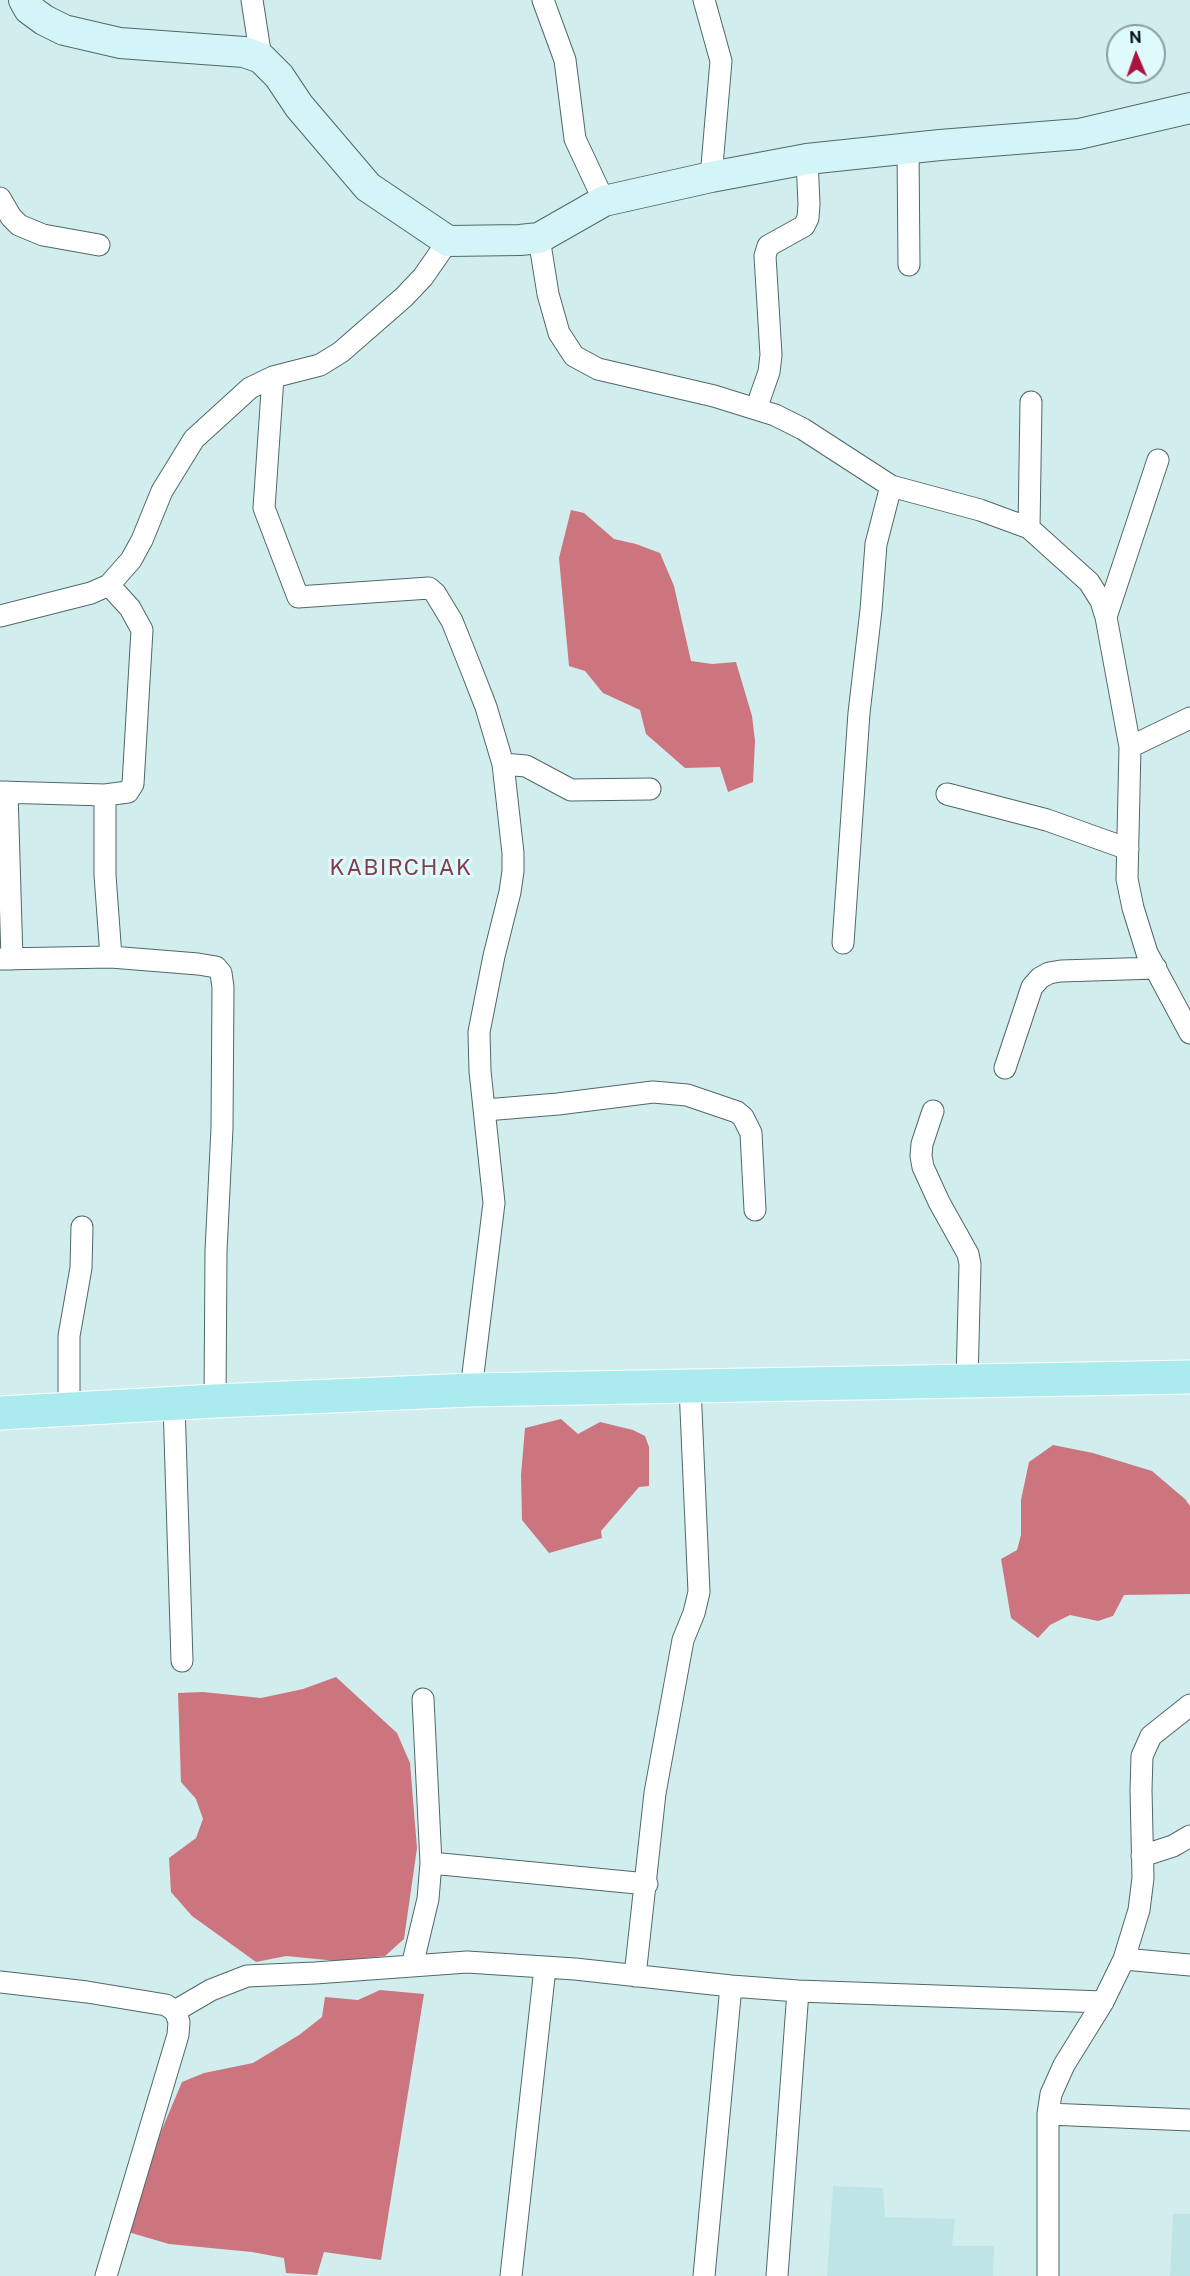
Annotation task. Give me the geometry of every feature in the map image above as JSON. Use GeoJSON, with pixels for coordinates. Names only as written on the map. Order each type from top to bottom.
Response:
{"type":"FeatureCollection","features":[{"type":"Feature","properties":{"kind":"main road"},"geometry":{"type":"LineString","coordinates":[[24,0],[29,9],[64,30],[120,43],[244,52],[261,58],[279,76],[299,106],[368,187],[448,241],[539,238],[604,201],[711,177],[807,159],[1079,134],[1190,108]]}},
{"type":"Feature","properties":{"kind":"main road"},"geometry":{"type":"LineString","coordinates":[[0,1413],[471,1390],[1190,1377]]}},
{"type":"Feature","properties":{"kind":"street"},"geometry":{"type":"LineString","coordinates":[[252,0],[261,58]]}},
{"type":"Feature","properties":{"kind":"street"},"geometry":{"type":"LineString","coordinates":[[543,0],[565,60],[575,139],[604,201]]}},
{"type":"Feature","properties":{"kind":"street"},"geometry":{"type":"LineString","coordinates":[[704,0],[721,61],[711,177]]}},
{"type":"Feature","properties":{"kind":"street"},"geometry":{"type":"LineString","coordinates":[[908,148],[909,265]]}},
{"type":"Feature","properties":{"kind":"street"},"geometry":{"type":"LineString","coordinates":[[756,409],[769,372],[771,356],[765,256],[768,246],[804,226],[808,218],[807,159]]}},
{"type":"Feature","properties":{"kind":"street"},"geometry":{"type":"LineString","coordinates":[[0,198],[11,217],[19,225],[43,235],[99,245]]}},
{"type":"Feature","properties":{"kind":"street"},"geometry":{"type":"LineString","coordinates":[[539,238],[548,294],[559,333],[574,356],[598,369],[714,396],[776,415],[803,429],[891,486],[980,510],[1029,528],[1089,582],[1101,601],[1106,617],[1130,747],[1127,879],[1133,908],[1147,953],[1190,1033]]}},
{"type":"Feature","properties":{"kind":"street"},"geometry":{"type":"LineString","coordinates":[[0,616],[91,593],[109,585],[131,560],[142,540],[162,491],[194,439],[250,387],[273,377],[321,364],[341,352],[404,297],[423,277],[448,241]]}},
{"type":"Feature","properties":{"kind":"street"},"geometry":{"type":"LineString","coordinates":[[273,377],[264,508],[298,597],[429,588],[435,593],[452,621],[486,707],[502,764],[513,853],[513,871],[479,1032],[480,1071],[494,1203],[471,1390]]}},
{"type":"Feature","properties":{"kind":"street"},"geometry":{"type":"LineString","coordinates":[[1029,528],[1031,402]]}},
{"type":"Feature","properties":{"kind":"street"},"geometry":{"type":"LineString","coordinates":[[1106,617],[1158,460]]}},
{"type":"Feature","properties":{"kind":"street"},"geometry":{"type":"LineString","coordinates":[[843,943],[859,713],[876,544],[891,486]]}},
{"type":"Feature","properties":{"kind":"street"},"geometry":{"type":"LineString","coordinates":[[109,585],[130,608],[142,630],[133,784],[128,792],[105,795],[3,792],[6,959],[111,957],[198,964],[216,967],[221,973],[224,987],[222,1128],[216,1251],[215,1401]]}},
{"type":"Feature","properties":{"kind":"street"},"geometry":{"type":"LineString","coordinates":[[1130,747],[1190,718]]}},
{"type":"Feature","properties":{"kind":"street"},"geometry":{"type":"LineString","coordinates":[[502,764],[532,769],[571,790],[650,789]]}},
{"type":"Feature","properties":{"kind":"street"},"geometry":{"type":"LineString","coordinates":[[947,794],[1047,820],[1128,849]]}},
{"type":"Feature","properties":{"kind":"street"},"geometry":{"type":"LineString","coordinates":[[105,795],[105,875],[111,957]]}},
{"type":"Feature","properties":{"kind":"street"},"geometry":{"type":"LineString","coordinates":[[1005,1068],[1032,987],[1040,978],[1049,973],[1061,971],[1156,968]]}},
{"type":"Feature","properties":{"kind":"street"},"geometry":{"type":"LineString","coordinates":[[485,1110],[558,1104],[653,1092],[687,1095],[737,1112],[743,1117],[751,1133],[755,1210]]}},
{"type":"Feature","properties":{"kind":"street"},"geometry":{"type":"LineString","coordinates":[[933,1111],[922,1144],[923,1167],[939,1202],[968,1254],[970,1264],[967,1381]]}},
{"type":"Feature","properties":{"kind":"street"},"geometry":{"type":"LineString","coordinates":[[69,1409],[69,1336],[81,1268],[82,1227]]}},
{"type":"Feature","properties":{"kind":"street"},"geometry":{"type":"LineString","coordinates":[[635,1976],[659,1770],[683,1640],[694,1613],[699,1592],[690,1387]]}},
{"type":"Feature","properties":{"kind":"street"},"geometry":{"type":"LineString","coordinates":[[174,1403],[182,1661]]}},
{"type":"Feature","properties":{"kind":"street"},"geometry":{"type":"LineString","coordinates":[[412,1966],[428,1899],[431,1863],[423,1699]]}},
{"type":"Feature","properties":{"kind":"street"},"geometry":{"type":"LineString","coordinates":[[1048,2276],[1048,2114],[1051,2094],[1064,2065],[1102,2002],[1124,1959],[1139,1910],[1143,1878],[1140,1790],[1142,1755],[1151,1736],[1190,1705]]}},
{"type":"Feature","properties":{"kind":"street"},"geometry":{"type":"LineString","coordinates":[[1142,1856],[1173,1846],[1190,1836]]}},
{"type":"Feature","properties":{"kind":"street"},"geometry":{"type":"LineString","coordinates":[[431,1863],[647,1884]]}},
{"type":"Feature","properties":{"kind":"street"},"geometry":{"type":"LineString","coordinates":[[1124,1959],[1190,1965]]}},
{"type":"Feature","properties":{"kind":"street"},"geometry":{"type":"LineString","coordinates":[[175,2011],[211,1990],[247,1976],[467,1962],[575,1968],[731,1986],[798,1991],[1102,2002]]}},
{"type":"Feature","properties":{"kind":"street"},"geometry":{"type":"LineString","coordinates":[[511,2276],[544,1968]]}},
{"type":"Feature","properties":{"kind":"street"},"geometry":{"type":"LineString","coordinates":[[0,1983],[87,1992],[166,2005],[175,2011],[179,2022],[178,2035],[106,2276]]}},
{"type":"Feature","properties":{"kind":"street"},"geometry":{"type":"LineString","coordinates":[[704,2276],[731,1986]]}},
{"type":"Feature","properties":{"kind":"street"},"geometry":{"type":"LineString","coordinates":[[777,2276],[798,1991]]}},
{"type":"Feature","properties":{"kind":"street"},"geometry":{"type":"LineString","coordinates":[[1048,2114],[1190,2120]]}},
{"type":"Feature","properties":{"kind":"shaded area"},"geometry":{"type":"Polygon","coordinates":[[[571,510],[584,513],[614,539],[660,553],[674,586],[691,661],[712,664],[736,662],[752,716],[755,741],[753,782],[728,792],[720,767],[685,768],[646,734],[640,710],[603,693],[585,671],[569,666],[559,558],[571,510]]]}},
{"type":"Feature","properties":{"kind":"shaded area"},"geometry":{"type":"Polygon","coordinates":[[[561,1419],[578,1434],[600,1422],[633,1430],[645,1436],[649,1447],[649,1486],[639,1487],[601,1531],[602,1538],[549,1553],[522,1520],[521,1475],[525,1428],[561,1419]]]}},
{"type":"Feature","properties":{"kind":"shaded area"},"geometry":{"type":"Polygon","coordinates":[[[1053,1445],[1093,1453],[1152,1471],[1185,1499],[1190,1506],[1190,1594],[1124,1595],[1113,1616],[1098,1621],[1070,1615],[1050,1625],[1038,1638],[1011,1618],[1001,1559],[1017,1550],[1021,1535],[1021,1500],[1029,1462],[1053,1445]]]}},
{"type":"Feature","properties":{"kind":"shaded area"},"geometry":{"type":"Polygon","coordinates":[[[336,1677],[397,1733],[410,1763],[417,1848],[404,1939],[385,1956],[337,1961],[286,1956],[256,1962],[192,1916],[171,1892],[169,1858],[196,1838],[203,1819],[196,1799],[181,1782],[178,1693],[203,1692],[261,1698],[303,1689],[336,1677]]]}},
{"type":"Feature","properties":{"kind":"shaded area"},"geometry":{"type":"Polygon","coordinates":[[[380,1990],[424,1994],[381,2260],[324,2252],[317,2275],[286,2273],[284,2258],[252,2252],[169,2244],[128,2232],[144,2172],[182,2082],[204,2073],[253,2063],[299,2035],[322,2017],[325,1997],[358,2000],[380,1990]]]}},
{"type":"Feature","properties":{"kind":"shaded area"},"geometry":{"type":"Polygon","coordinates":[[[833,2186],[883,2188],[885,2217],[955,2219],[952,2246],[994,2246],[993,2276],[827,2276],[833,2186]]]}},
{"type":"Feature","properties":{"kind":"shaded area"},"geometry":{"type":"Polygon","coordinates":[[[1173,2214],[1190,2214],[1190,2276],[1170,2276],[1173,2214]]]}},
{"type":"Feature","properties":{"kind":"district","name":"KABIRCHAK"},"geometry":{"type":"Point","coordinates":[401,868]}}]}
